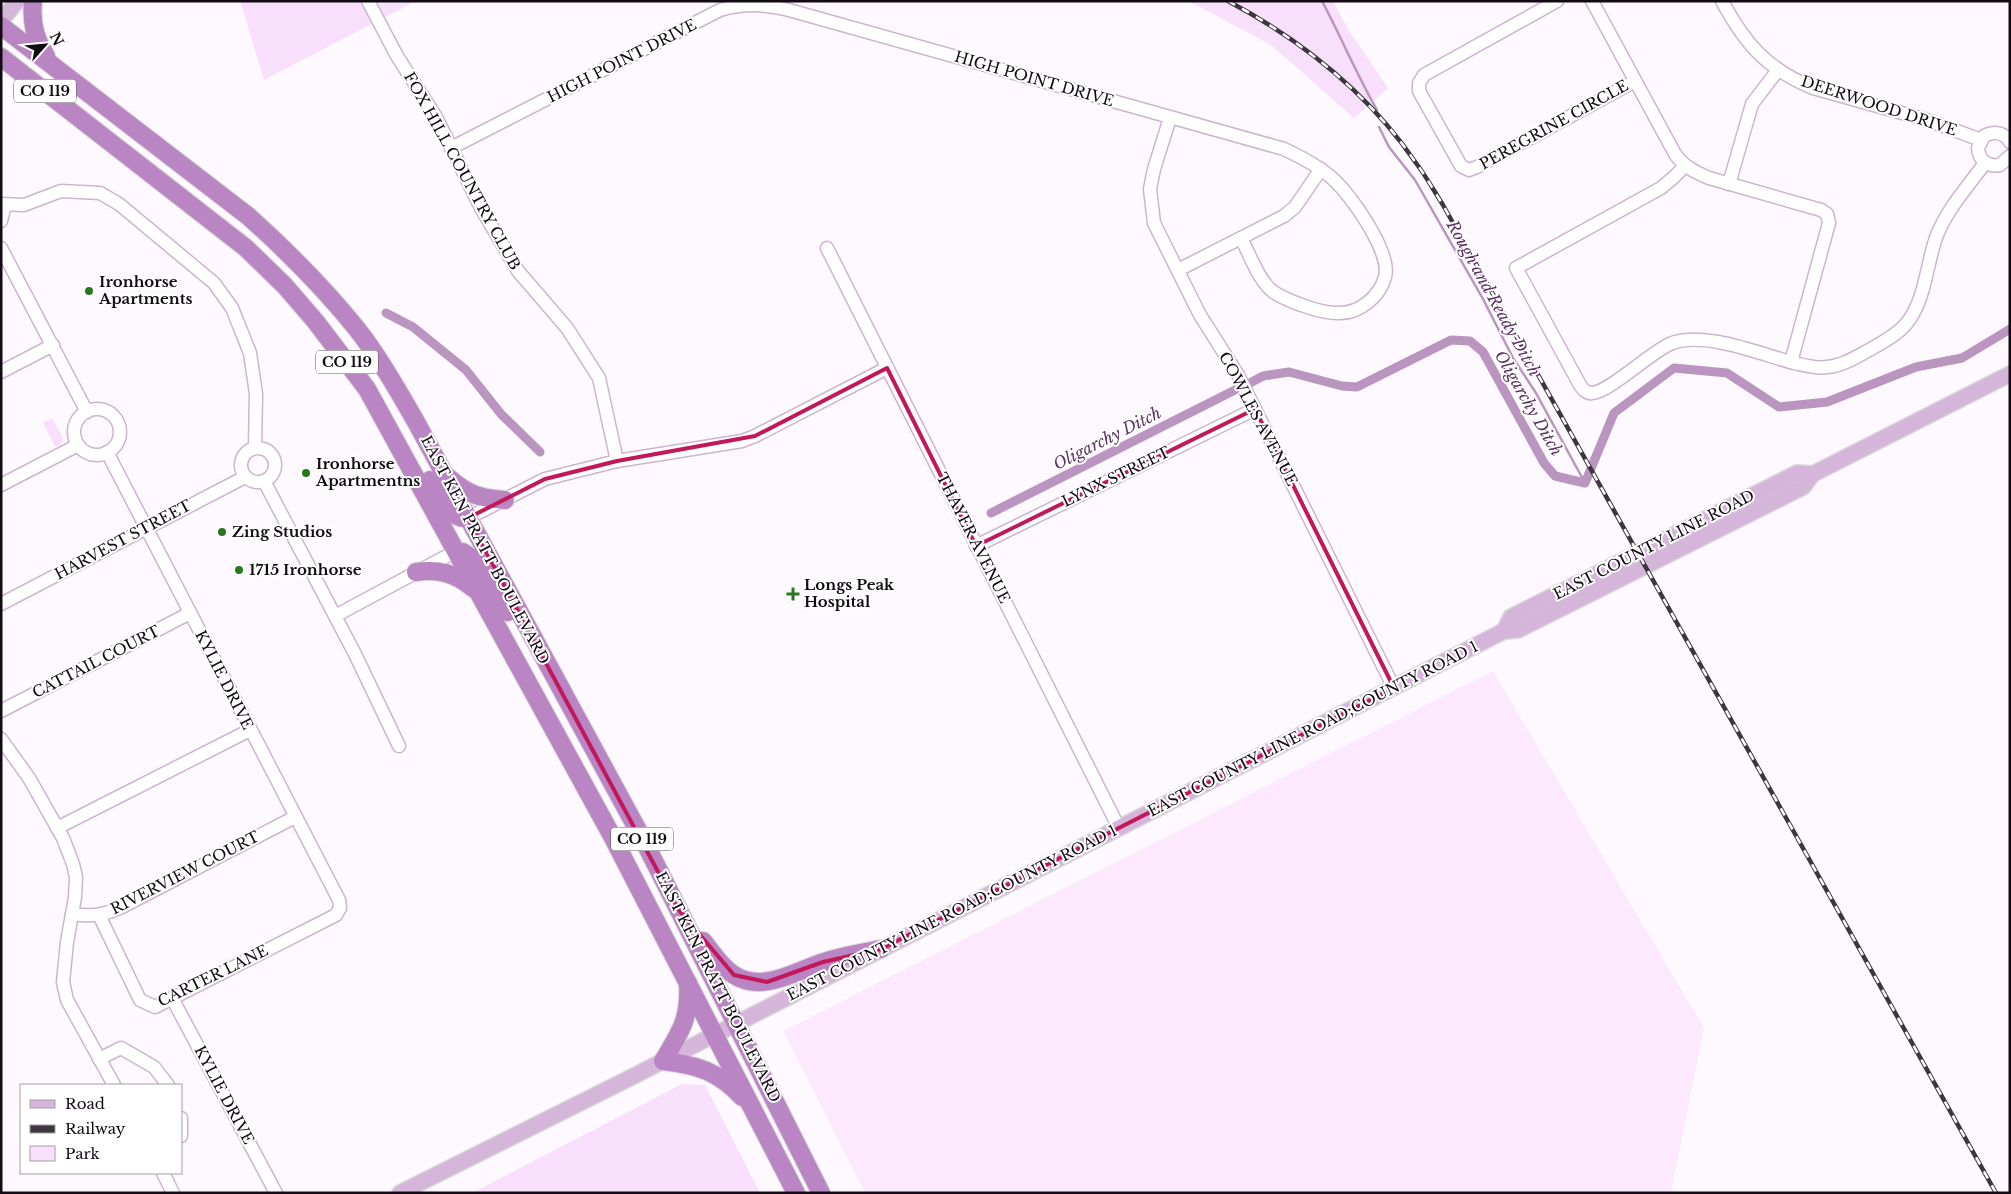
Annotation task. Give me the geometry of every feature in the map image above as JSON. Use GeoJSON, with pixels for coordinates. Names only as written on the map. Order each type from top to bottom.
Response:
{"type":"FeatureCollection","features":[{"type":"Feature","properties":{"kind":"highway"},"geometry":{"type":"LineString","coordinates":[[33,1],[32,22],[34,33],[51,63]]}},
{"type":"Feature","properties":{"kind":"highway","name":"EAST KEN PRATT BOULEVARD"},"geometry":{"type":"LineString","coordinates":[[1,26],[248,216],[324,290],[358,330],[392,379],[647,847],[821,1193]]}},
{"type":"Feature","properties":{"kind":"highway","name":"EAST KEN PRATT BOULEVARD"},"geometry":{"type":"LineString","coordinates":[[1,57],[246,248],[316,322],[343,356],[366,389],[392,433],[595,804],[796,1193]]}},
{"type":"Feature","properties":{"kind":"highway"},"geometry":{"type":"LineString","coordinates":[[1,72],[35,83]]}},
{"type":"Feature","properties":{"kind":"highway"},"geometry":{"type":"LineString","coordinates":[[392,433],[416,457],[447,508],[456,517],[461,519],[468,518]]}},
{"type":"Feature","properties":{"kind":"highway"},"geometry":{"type":"LineString","coordinates":[[444,474],[463,490],[474,496],[505,500]]}},
{"type":"Feature","properties":{"kind":"highway"},"geometry":{"type":"LineString","coordinates":[[456,551],[467,553],[473,559],[517,626],[526,627]]}},
{"type":"Feature","properties":{"kind":"highway"},"geometry":{"type":"LineString","coordinates":[[416,572],[435,570],[453,574],[479,593]]}},
{"type":"Feature","properties":{"kind":"highway"},"geometry":{"type":"LineString","coordinates":[[678,908],[718,960],[734,975],[748,980],[767,982],[823,962],[881,948]]}},
{"type":"Feature","properties":{"kind":"highway"},"geometry":{"type":"LineString","coordinates":[[687,979],[689,1003],[686,1020],[663,1061],[688,1064],[709,1071],[724,1079],[756,1113]]}},
{"type":"Feature","properties":{"kind":"main road"},"geometry":{"type":"LineString","coordinates":[[1,21],[17,1]]}},
{"type":"Feature","properties":{"kind":"main road","name":"EAST COUNTY LINE ROAD;COUNTY ROAD 1"},"geometry":{"type":"LineString","coordinates":[[400,1193],[663,1061],[1504,631],[1518,630],[1803,487],[1813,474],[2010,374]]}},
{"type":"Feature","properties":{"kind":"street","name":"FOX HILL COUNTRY CLUB"},"geometry":{"type":"LineString","coordinates":[[368,1],[397,56],[436,117],[481,208],[518,271],[567,328],[599,378],[617,461]]}},
{"type":"Feature","properties":{"kind":"street","name":"PEREGRINE CIRCLE"},"geometry":{"type":"LineString","coordinates":[[1557,1],[1424,74],[1419,80],[1419,91],[1461,166],[1468,170],[1477,167],[1635,80]]}},
{"type":"Feature","properties":{"kind":"street"},"geometry":{"type":"LineString","coordinates":[[1592,1],[1675,154],[1685,166],[1696,173],[1729,184],[1824,210],[1828,216],[1829,223],[1790,362]]}},
{"type":"Feature","properties":{"kind":"street","name":"DEERWOOD DRIVE"},"geometry":{"type":"LineString","coordinates":[[1722,1],[1744,39],[1760,56],[1796,81],[1813,88],[1927,120],[1981,140]]}},
{"type":"Feature","properties":{"kind":"street","name":"HIGH POINT DRIVE"},"geometry":{"type":"LineString","coordinates":[[451,148],[720,10],[736,5],[755,4],[789,10],[1284,150],[1304,158],[1321,169],[1345,191],[1385,258],[1386,276],[1380,290],[1369,302],[1343,313],[1331,313],[1303,305],[1274,293],[1264,282],[1241,238]]}},
{"type":"Feature","properties":{"kind":"street"},"geometry":{"type":"LineString","coordinates":[[1729,184],[1752,104],[1778,70]]}},
{"type":"Feature","properties":{"kind":"street","name":"COWLES AVENUE"},"geometry":{"type":"LineString","coordinates":[[1170,118],[1154,169],[1150,189],[1154,222],[1200,315],[1238,375],[1394,688]]}},
{"type":"Feature","properties":{"kind":"street"},"geometry":{"type":"LineString","coordinates":[[2009,139],[2003,135],[1993,133],[1984,136],[1978,153],[1990,165],[2000,165],[2009,159]]}},
{"type":"Feature","properties":{"kind":"street"},"geometry":{"type":"LineString","coordinates":[[1685,166],[1661,188],[1516,268],[1580,385],[1590,393],[1598,391],[1614,382],[1658,351],[1673,343],[1687,340],[1715,341],[1790,362],[1821,368],[1839,365],[1853,359],[1905,325],[1919,299],[1937,236],[1946,217],[1957,199],[1986,163]]}},
{"type":"Feature","properties":{"kind":"street"},"geometry":{"type":"LineString","coordinates":[[1178,270],[1284,216],[1295,207],[1321,169]]}},
{"type":"Feature","properties":{"kind":"street"},"geometry":{"type":"LineString","coordinates":[[1,221],[3,204],[24,204],[61,191],[100,194],[119,204],[214,283],[232,308],[250,353],[256,394],[255,448]]}},
{"type":"Feature","properties":{"kind":"street"},"geometry":{"type":"LineString","coordinates":[[1,248],[4,262],[53,345],[86,412]]}},
{"type":"Feature","properties":{"kind":"street","name":"THAYER AVENUE"},"geometry":{"type":"LineString","coordinates":[[827,248],[1119,828]]}},
{"type":"Feature","properties":{"kind":"street"},"geometry":{"type":"LineString","coordinates":[[1,372],[53,345]]}},
{"type":"Feature","properties":{"kind":"street"},"geometry":{"type":"LineString","coordinates":[[468,518],[545,479],[617,461],[742,440],[755,436],[887,368]]}},
{"type":"Feature","properties":{"kind":"street"},"geometry":{"type":"LineString","coordinates":[[98,409],[106,411],[118,422],[120,437],[108,452],[98,455],[90,454],[78,445],[74,436],[74,428],[77,420],[86,412],[98,409]]}},
{"type":"Feature","properties":{"kind":"street","name":"LYNX STREET"},"geometry":{"type":"LineString","coordinates":[[976,546],[1255,409]]}},
{"type":"Feature","properties":{"kind":"street"},"geometry":{"type":"LineString","coordinates":[[1,485],[78,445]]}},
{"type":"Feature","properties":{"kind":"street"},"geometry":{"type":"LineString","coordinates":[[255,448],[269,451],[276,463],[272,476],[264,481],[256,482],[245,476],[241,469],[242,457],[248,451],[255,448]]}},
{"type":"Feature","properties":{"kind":"street","name":"KYLIE DRIVE"},"geometry":{"type":"LineString","coordinates":[[108,452],[339,900],[340,908]]}},
{"type":"Feature","properties":{"kind":"street","name":"HARVEST STREET"},"geometry":{"type":"LineString","coordinates":[[1,604],[245,476]]}},
{"type":"Feature","properties":{"kind":"street"},"geometry":{"type":"LineString","coordinates":[[264,481],[335,616],[399,746]]}},
{"type":"Feature","properties":{"kind":"street"},"geometry":{"type":"LineString","coordinates":[[335,616],[456,551]]}},
{"type":"Feature","properties":{"kind":"street","name":"CATTAIL COURT"},"geometry":{"type":"LineString","coordinates":[[1,710],[190,613]]}},
{"type":"Feature","properties":{"kind":"street"},"geometry":{"type":"LineString","coordinates":[[57,828],[250,730]]}},
{"type":"Feature","properties":{"kind":"street"},"geometry":{"type":"LineString","coordinates":[[1,740],[29,778],[57,828],[73,864],[76,878],[63,982],[68,1000],[113,1084]]}},
{"type":"Feature","properties":{"kind":"street","name":"RIVERVIEW COURT"},"geometry":{"type":"LineString","coordinates":[[72,914],[99,916],[122,908],[295,817]]}},
{"type":"Feature","properties":{"kind":"street","name":"CARTER LANE"},"geometry":{"type":"LineString","coordinates":[[99,916],[140,1000],[154,1007],[336,915],[340,908]]}},
{"type":"Feature","properties":{"kind":"street","name":"KYLIE DRIVE"},"geometry":{"type":"LineString","coordinates":[[172,998],[276,1193]]}},
{"type":"Feature","properties":{"kind":"street"},"geometry":{"type":"LineString","coordinates":[[99,1059],[121,1048],[154,1067],[167,1084]]}},
{"type":"Feature","properties":{"kind":"street"},"geometry":{"type":"LineString","coordinates":[[163,1174],[173,1193]]}},
{"type":"Feature","properties":{"kind":"highlighted area"},"geometry":{"type":"Polygon","coordinates":[[[887,368],[976,546],[1255,409],[1394,688],[881,949],[823,962],[767,982],[734,975],[678,909],[468,518],[545,479],[617,461],[755,436],[887,368]]]}},
{"type":"Feature","properties":{"kind":"shaded area"},"geometry":{"type":"Polygon","coordinates":[[[1493,671],[1704,1028],[1671,1193],[865,1193],[783,1031],[1493,671]]]}},
{"type":"Feature","properties":{"kind":"green space"},"geometry":{"type":"Polygon","coordinates":[[[240,1],[416,1],[264,80],[240,1]]]}},
{"type":"Feature","properties":{"kind":"green space"},"geometry":{"type":"Polygon","coordinates":[[[1186,1],[1333,1],[1348,29],[1388,88],[1354,118],[1271,45],[1186,1]]]}},
{"type":"Feature","properties":{"kind":"green space"},"geometry":{"type":"Polygon","coordinates":[[[52,418],[63,438],[62,443],[55,447],[43,423],[52,418]]]}},
{"type":"Feature","properties":{"kind":"green space"},"geometry":{"type":"Polygon","coordinates":[[[682,1084],[705,1085],[760,1193],[472,1193],[682,1084]]]}},
{"type":"Feature","properties":{"kind":"waterway","name":"Rough and Ready Ditch"},"geometry":{"type":"LineString","coordinates":[[1322,1],[1377,110]]}},
{"type":"Feature","properties":{"kind":"waterway","name":"Rough and Ready Ditch"},"geometry":{"type":"LineString","coordinates":[[1379,127],[1389,147],[1415,180],[1483,299],[1513,358],[1536,393],[1585,483]]}},
{"type":"Feature","properties":{"kind":"waterway","name":"Oligarchy Ditch"},"geometry":{"type":"LineString","coordinates":[[386,313],[413,327],[466,370],[501,414],[540,452]]}},
{"type":"Feature","properties":{"kind":"waterway","name":"Oligarchy Ditch"},"geometry":{"type":"LineString","coordinates":[[1250,383],[1263,376],[1289,372],[1342,386],[1357,387],[1451,340],[1470,341],[1483,352],[1544,463],[1555,476],[1585,483],[1614,413],[1674,368],[1727,373],[1779,407],[1827,402],[1916,367],[1962,358],[2010,329]]}},
{"type":"Feature","properties":{"kind":"waterway","name":"Oligarchy Ditch"},"geometry":{"type":"LineString","coordinates":[[991,513],[1237,389]]}},
{"type":"Feature","properties":{"kind":"railway"},"geometry":{"type":"LineString","coordinates":[[1228,1],[1282,33],[1332,71],[1377,114],[1427,178],[1996,1193]]}},
{"type":"Feature","properties":{"kind":"place","name":"Ironhorse Apartments"},"geometry":{"type":"Point","coordinates":[89,291]}},
{"type":"Feature","properties":{"kind":"place","name":"Ironhorse Apartmentns"},"geometry":{"type":"Point","coordinates":[306,473]}},
{"type":"Feature","properties":{"kind":"place","name":"Zing Studios"},"geometry":{"type":"Point","coordinates":[222,532]}},
{"type":"Feature","properties":{"kind":"place","name":"1715 Ironhorse"},"geometry":{"type":"Point","coordinates":[239,570]}},
{"type":"Feature","properties":{"kind":"place","name":"Longs Peak Hospital"},"geometry":{"type":"Point","coordinates":[793,594]}}]}
